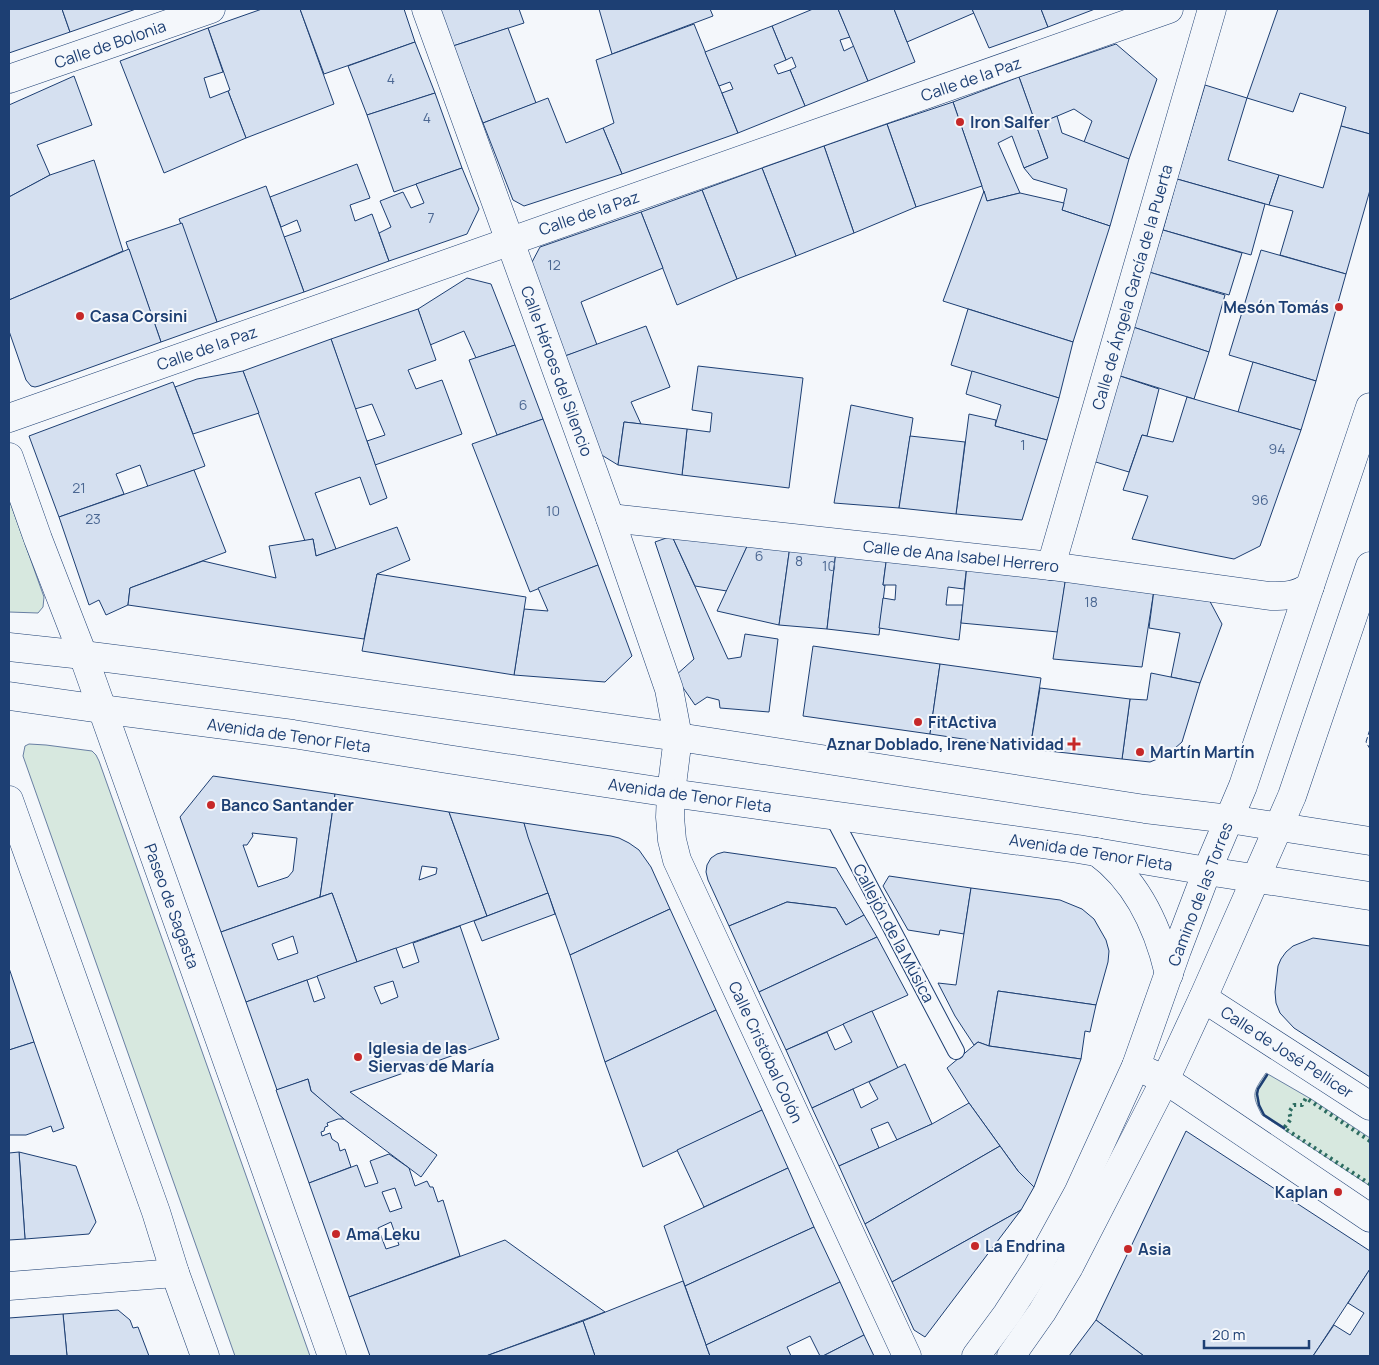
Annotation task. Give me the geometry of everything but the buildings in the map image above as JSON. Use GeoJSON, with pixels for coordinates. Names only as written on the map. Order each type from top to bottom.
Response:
{"type":"FeatureCollection","features":[{"type":"Feature","properties":{"kind":"main road","name":"Calle de Bolonia"},"geometry":{"type":"LineString","coordinates":[[9,78],[212,9]]}},
{"type":"Feature","properties":{"kind":"main road","name":"Calle Héroes del Silencio"},"geometry":{"type":"LineString","coordinates":[[426,9],[610,518],[669,689],[678,737]]}},
{"type":"Feature","properties":{"kind":"main road","name":"Calle de la Paz"},"geometry":{"type":"LineString","coordinates":[[9,418],[1169,9]]}},
{"type":"Feature","properties":{"kind":"main road","name":"Calle de Ángela García de la Puerta"},"geometry":{"type":"LineString","coordinates":[[1051,566],[1212,9]]}},
{"type":"Feature","properties":{"kind":"main road","name":"Camino de las Torres"},"geometry":{"type":"LineString","coordinates":[[976,1356],[1037,1268],[1078,1194],[1136,1066],[1207,871],[1243,786],[1370,406]]}},
{"type":"Feature","properties":{"kind":"main road","name":"Paseo de Sagasta"},"geometry":{"type":"LineString","coordinates":[[9,457],[38,539],[83,655],[332,1356]]}},
{"type":"Feature","properties":{"kind":"main road","name":"Calle de Ana Isabel Herrero"},"geometry":{"type":"LineString","coordinates":[[610,518],[1051,566],[1270,596],[1293,595],[1302,592],[1310,586]]}},
{"type":"Feature","properties":{"kind":"main road"},"geometry":{"type":"LineString","coordinates":[[1011,1356],[1042,1312],[1069,1267],[1165,1080],[1203,998],[1301,774],[1370,566]]}},
{"type":"Feature","properties":{"kind":"main road"},"geometry":{"type":"LineString","coordinates":[[9,648],[83,655],[678,737],[1144,809],[1229,819],[1370,841]]}},
{"type":"Feature","properties":{"kind":"main road","name":"Avenida de Tenor Fleta"},"geometry":{"type":"LineString","coordinates":[[9,696],[101,710],[293,734],[671,792],[1097,852],[1370,896]]}},
{"type":"Feature","properties":{"kind":"main road","name":"Calle Cristóbal Colón"},"geometry":{"type":"LineString","coordinates":[[678,737],[671,792],[672,840],[677,860],[906,1356]]}},
{"type":"Feature","properties":{"kind":"main road"},"geometry":{"type":"LineString","coordinates":[[9,800],[156,1212],[175,1273],[205,1356]]}},
{"type":"Feature","properties":{"kind":"main road"},"geometry":{"type":"LineString","coordinates":[[1097,852],[1113,865],[1138,896],[1160,942],[1169,974]]}},
{"type":"Feature","properties":{"kind":"main road","name":"Calle de José Pellicer"},"geometry":{"type":"LineString","coordinates":[[1203,998],[1370,1106]]}},
{"type":"Feature","properties":{"kind":"main road"},"geometry":{"type":"LineString","coordinates":[[1136,1066],[1165,1080],[1210,1109],[1370,1218]]}},
{"type":"Feature","properties":{"kind":"main road"},"geometry":{"type":"LineString","coordinates":[[9,1286],[175,1273]]}},
{"type":"Feature","properties":{"kind":"lane","name":"Callejón de la Música"},"geometry":{"type":"LineString","coordinates":[[832,815],[956,1051]]}},
{"type":"Feature","properties":{"kind":"shaded area"},"geometry":{"type":"Polygon","coordinates":[[[9,499],[44,597],[43,607],[38,613],[9,612],[9,499]]]}},
{"type":"Feature","properties":{"kind":"shaded area"},"geometry":{"type":"Polygon","coordinates":[[[29,744],[92,751],[99,761],[310,1356],[235,1356],[23,756],[25,746],[29,744]]]}},
{"type":"Feature","properties":{"kind":"shaded area"},"geometry":{"type":"Polygon","coordinates":[[[1266,1073],[1311,1099],[1370,1138],[1370,1186],[1262,1115],[1256,1102],[1255,1093],[1266,1073]]]}},
{"type":"Feature","properties":{"kind":"hedge"},"geometry":{"type":"LineString","coordinates":[[1370,1141],[1306,1098],[1302,1105],[1294,1105],[1289,1112],[1291,1119],[1284,1128],[1370,1184]]}},
{"type":"Feature","properties":{"kind":"fence"},"geometry":{"type":"LineString","coordinates":[[1370,729],[1366,742],[1370,749]]}},
{"type":"Feature","properties":{"kind":"wall"},"geometry":{"type":"LineString","coordinates":[[1267,1075],[1258,1089],[1259,1105],[1264,1115],[1284,1128]]}},
{"type":"Feature","properties":{"kind":"place","name":"Iron Salfer"},"geometry":{"type":"Point","coordinates":[960,122]}},
{"type":"Feature","properties":{"kind":"place","name":"Mesón Tomás"},"geometry":{"type":"Point","coordinates":[1339,307]}},
{"type":"Feature","properties":{"kind":"place","name":"Casa Corsini"},"geometry":{"type":"Point","coordinates":[80,316]}},
{"type":"Feature","properties":{"kind":"place","name":"FitActiva"},"geometry":{"type":"Point","coordinates":[918,722]}},
{"type":"Feature","properties":{"kind":"place","name":"Aznar Doblado, Irene Natividad"},"geometry":{"type":"Point","coordinates":[1074,744]}},
{"type":"Feature","properties":{"kind":"place","name":"Martín Martín"},"geometry":{"type":"Point","coordinates":[1140,752]}},
{"type":"Feature","properties":{"kind":"place","name":"Banco Santander"},"geometry":{"type":"Point","coordinates":[211,805]}},
{"type":"Feature","properties":{"kind":"place","name":"Iglesia de las Siervas de María"},"geometry":{"type":"Point","coordinates":[358,1057]}},
{"type":"Feature","properties":{"kind":"place","name":"Kaplan"},"geometry":{"type":"Point","coordinates":[1338,1192]}},
{"type":"Feature","properties":{"kind":"place","name":"Ama Leku"},"geometry":{"type":"Point","coordinates":[336,1234]}},
{"type":"Feature","properties":{"kind":"place","name":"La Endrina"},"geometry":{"type":"Point","coordinates":[975,1246]}},
{"type":"Feature","properties":{"kind":"place","name":"Asia"},"geometry":{"type":"Point","coordinates":[1128,1249]}}]}
